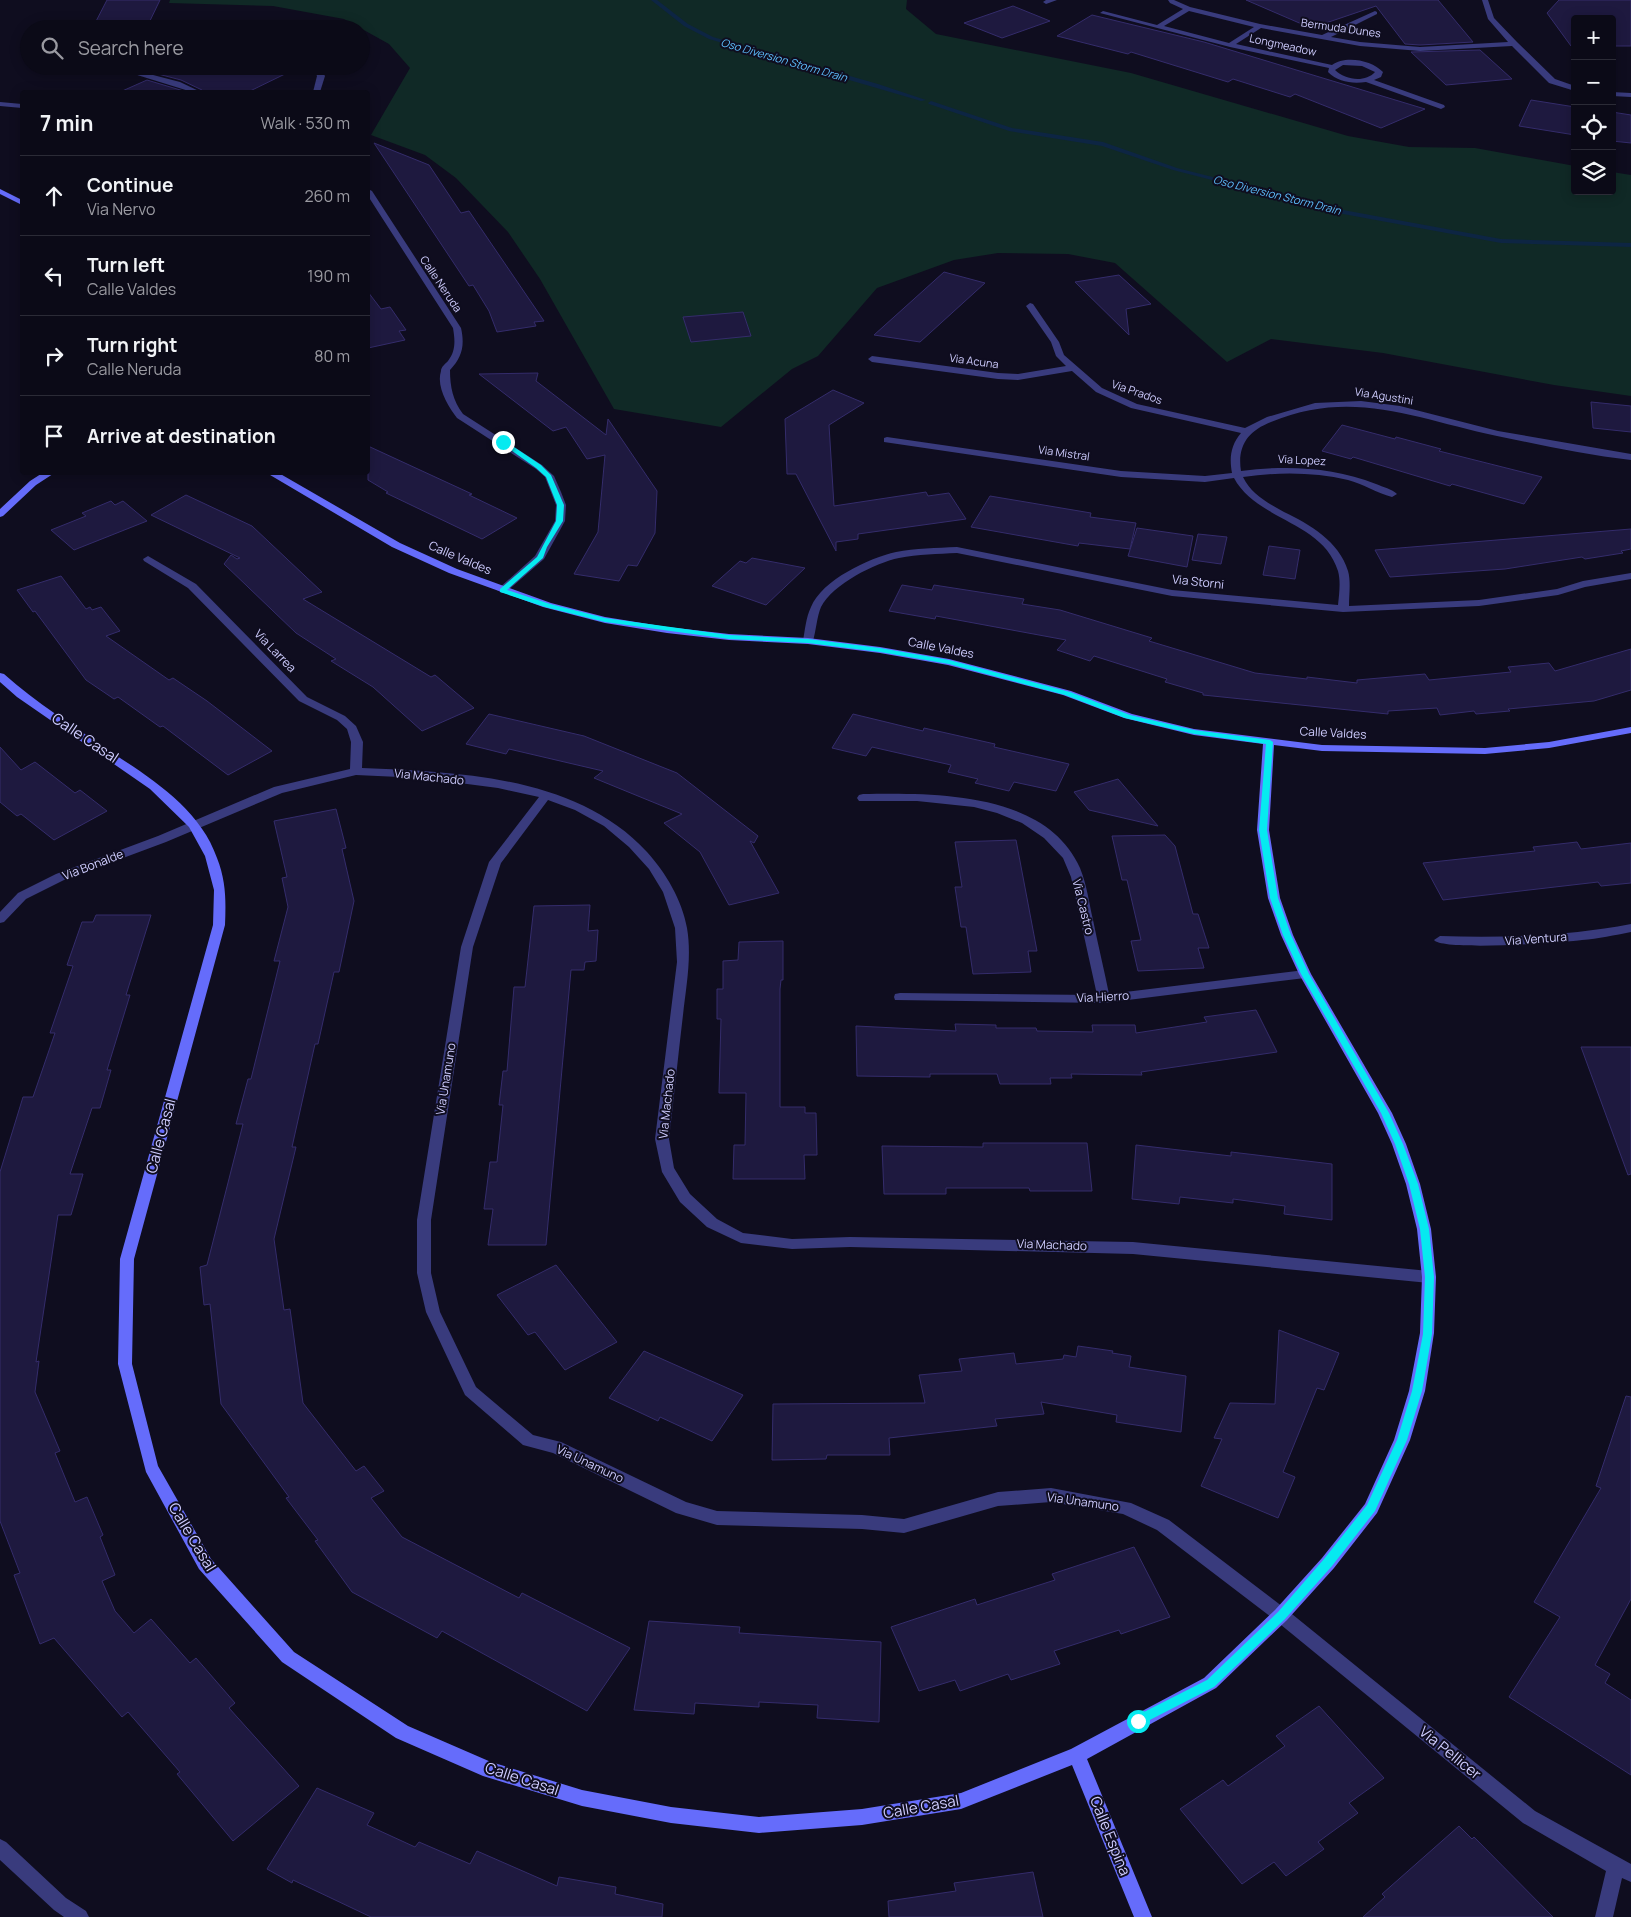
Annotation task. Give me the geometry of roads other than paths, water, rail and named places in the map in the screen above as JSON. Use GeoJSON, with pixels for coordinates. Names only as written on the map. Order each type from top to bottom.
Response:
{"type":"FeatureCollection","features":[{"type":"Feature","properties":{"kind":"street"},"geometry":{"type":"LineString","coordinates":[[1046,2],[1054,0]]}},
{"type":"Feature","properties":{"kind":"street","name":"Bermuda Dunes"},"geometry":{"type":"LineString","coordinates":[[1171,0],[1188,9],[1260,26],[1360,44],[1420,49],[1514,44]]}},
{"type":"Feature","properties":{"kind":"street"},"geometry":{"type":"LineString","coordinates":[[1484,0],[1491,19],[1514,44],[1552,81],[1571,88]]}},
{"type":"Feature","properties":{"kind":"street"},"geometry":{"type":"LineString","coordinates":[[1158,27],[1188,9]]}},
{"type":"Feature","properties":{"kind":"street","name":"Longmeadow"},"geometry":{"type":"LineString","coordinates":[[1104,13],[1230,45],[1332,67]]}},
{"type":"Feature","properties":{"kind":"street"},"geometry":{"type":"LineString","coordinates":[[1322,38],[1375,13]]}},
{"type":"Feature","properties":{"kind":"street","name":"Longmeadow"},"geometry":{"type":"LineString","coordinates":[[1230,45],[1260,26]]}},
{"type":"Feature","properties":{"kind":"street"},"geometry":{"type":"LineString","coordinates":[[1349,62],[1370,66],[1379,72],[1378,75],[1367,80],[1356,81],[1334,74],[1331,70],[1332,67],[1336,64],[1349,62]]}},
{"type":"Feature","properties":{"kind":"street"},"geometry":{"type":"LineString","coordinates":[[147,75],[192,90]]}},
{"type":"Feature","properties":{"kind":"street"},"geometry":{"type":"LineString","coordinates":[[318,90],[320,75]]}},
{"type":"Feature","properties":{"kind":"street"},"geometry":{"type":"LineString","coordinates":[[1367,80],[1441,107]]}},
{"type":"Feature","properties":{"kind":"street"},"geometry":{"type":"LineString","coordinates":[[1616,94],[1631,95]]}},
{"type":"Feature","properties":{"kind":"street"},"geometry":{"type":"LineString","coordinates":[[0,104],[20,106]]}},
{"type":"Feature","properties":{"kind":"street"},"geometry":{"type":"LineString","coordinates":[[0,191],[20,202]]}},
{"type":"Feature","properties":{"kind":"street","name":"Calle Neruda"},"geometry":{"type":"LineString","coordinates":[[370,194],[457,328],[460,338],[459,349],[456,358],[445,370],[447,394],[452,406],[460,416],[539,467],[549,476],[556,492],[560,505],[560,521],[544,547],[540,558],[502,590]]}},
{"type":"Feature","properties":{"kind":"street","name":"Via Prados"},"geometry":{"type":"LineString","coordinates":[[1030,306],[1055,342],[1060,356],[1099,390],[1134,406],[1246,431]]}},
{"type":"Feature","properties":{"kind":"street","name":"Via Acuna"},"geometry":{"type":"LineString","coordinates":[[872,359],[1018,377],[1072,368]]}},
{"type":"Feature","properties":{"kind":"street","name":"Via Agustini"},"geometry":{"type":"LineString","coordinates":[[1246,431],[1286,412],[1310,406],[1337,403],[1364,404],[1394,408],[1486,431],[1609,455],[1631,457]]}},
{"type":"Feature","properties":{"kind":"street"},"geometry":{"type":"LineString","coordinates":[[1246,431],[1237,447],[1234,464],[1238,476],[1250,494],[1270,508],[1304,525],[1322,540],[1344,573],[1343,609]]}},
{"type":"Feature","properties":{"kind":"street","name":"Via Mistral"},"geometry":{"type":"LineString","coordinates":[[887,440],[1121,474],[1205,479],[1238,476]]}},
{"type":"Feature","properties":{"kind":"street","name":"Via Lopez"},"geometry":{"type":"LineString","coordinates":[[1238,476],[1266,471],[1312,471],[1352,478],[1392,494]]}},
{"type":"Feature","properties":{"kind":"street"},"geometry":{"type":"LineString","coordinates":[[0,514],[33,483],[47,475]]}},
{"type":"Feature","properties":{"kind":"street","name":"Calle Valdes"},"geometry":{"type":"LineString","coordinates":[[274,475],[396,545],[453,571],[547,605],[605,620],[729,637],[808,641],[880,650],[949,662],[1067,693],[1128,716],[1194,732],[1322,748],[1485,751],[1549,744],[1631,730]]}},
{"type":"Feature","properties":{"kind":"street","name":"Via Storni"},"geometry":{"type":"LineString","coordinates":[[808,641],[816,607],[836,584],[870,564],[897,555],[927,552],[957,550],[1172,593],[1343,609],[1479,603],[1558,592],[1582,584],[1631,576]]}},
{"type":"Feature","properties":{"kind":"street","name":"Via Larrea"},"geometry":{"type":"LineString","coordinates":[[148,559],[192,586],[303,699],[341,718],[352,728],[356,742],[356,771]]}},
{"type":"Feature","properties":{"kind":"street","name":"Calle Casal"},"geometry":{"type":"LineString","coordinates":[[0,676],[21,695],[154,786],[194,825],[211,856],[220,890],[219,926],[127,1259],[125,1364],[151,1466],[205,1564],[288,1657],[402,1732],[489,1770],[582,1798],[671,1815],[759,1825],[862,1817],[961,1801],[1077,1755],[1210,1683],[1281,1615],[1328,1563],[1371,1508],[1402,1440],[1417,1391],[1427,1334],[1429,1277],[1424,1229],[1413,1184],[1399,1144],[1385,1113],[1305,974],[1287,935],[1274,898],[1263,830],[1270,742]]}},
{"type":"Feature","properties":{"kind":"street","name":"Via Machado"},"geometry":{"type":"LineString","coordinates":[[194,825],[278,790],[356,771],[421,774],[498,784],[546,795],[579,807],[608,823],[633,844],[654,867],[669,892],[681,928],[683,962],[662,1139],[667,1168],[685,1198],[712,1223],[741,1238],[792,1244],[850,1242],[1134,1248],[1429,1277]]}},
{"type":"Feature","properties":{"kind":"street","name":"Via Unamuno"},"geometry":{"type":"LineString","coordinates":[[546,795],[495,862],[467,947],[424,1220],[424,1273],[433,1312],[470,1391],[528,1440],[556,1447],[682,1508],[717,1518],[862,1522],[904,1526],[998,1499],[1051,1495],[1125,1508],[1163,1525],[1281,1615]]}},
{"type":"Feature","properties":{"kind":"street","name":"Via Castro"},"geometry":{"type":"LineString","coordinates":[[863,798],[924,796],[989,806],[1028,820],[1050,837],[1068,856],[1079,885],[1104,999]]}},
{"type":"Feature","properties":{"kind":"street","name":"Via Bonalde"},"geometry":{"type":"LineString","coordinates":[[0,919],[22,896],[60,878],[194,825]]}},
{"type":"Feature","properties":{"kind":"street","name":"Via Ventura"},"geometry":{"type":"LineString","coordinates":[[1440,940],[1502,942],[1556,938],[1631,928]]}},
{"type":"Feature","properties":{"kind":"street","name":"Via Hierro"},"geometry":{"type":"LineString","coordinates":[[900,997],[1104,999],[1305,974]]}},
{"type":"Feature","properties":{"kind":"street","name":"Via Pellicer"},"geometry":{"type":"LineString","coordinates":[[1281,1615],[1529,1817],[1623,1870]]}},
{"type":"Feature","properties":{"kind":"street","name":"Calle Espina"},"geometry":{"type":"LineString","coordinates":[[1077,1755],[1143,1917]]}},
{"type":"Feature","properties":{"kind":"street"},"geometry":{"type":"LineString","coordinates":[[0,1848],[60,1904],[80,1917]]}},
{"type":"Feature","properties":{"kind":"street"},"geometry":{"type":"LineString","coordinates":[[1604,1917],[1623,1870]]}},
{"type":"Feature","properties":{"kind":"waterway","name":"Oso Diversion Storm Drain"},"geometry":{"type":"LineString","coordinates":[[654,0],[686,25],[711,38],[923,100]]}},
{"type":"Feature","properties":{"kind":"waterway","name":"Oso Diversion Storm Drain"},"geometry":{"type":"LineString","coordinates":[[931,103],[1011,130],[1103,144],[1175,169],[1343,212],[1501,241],[1631,245]]}}]}
